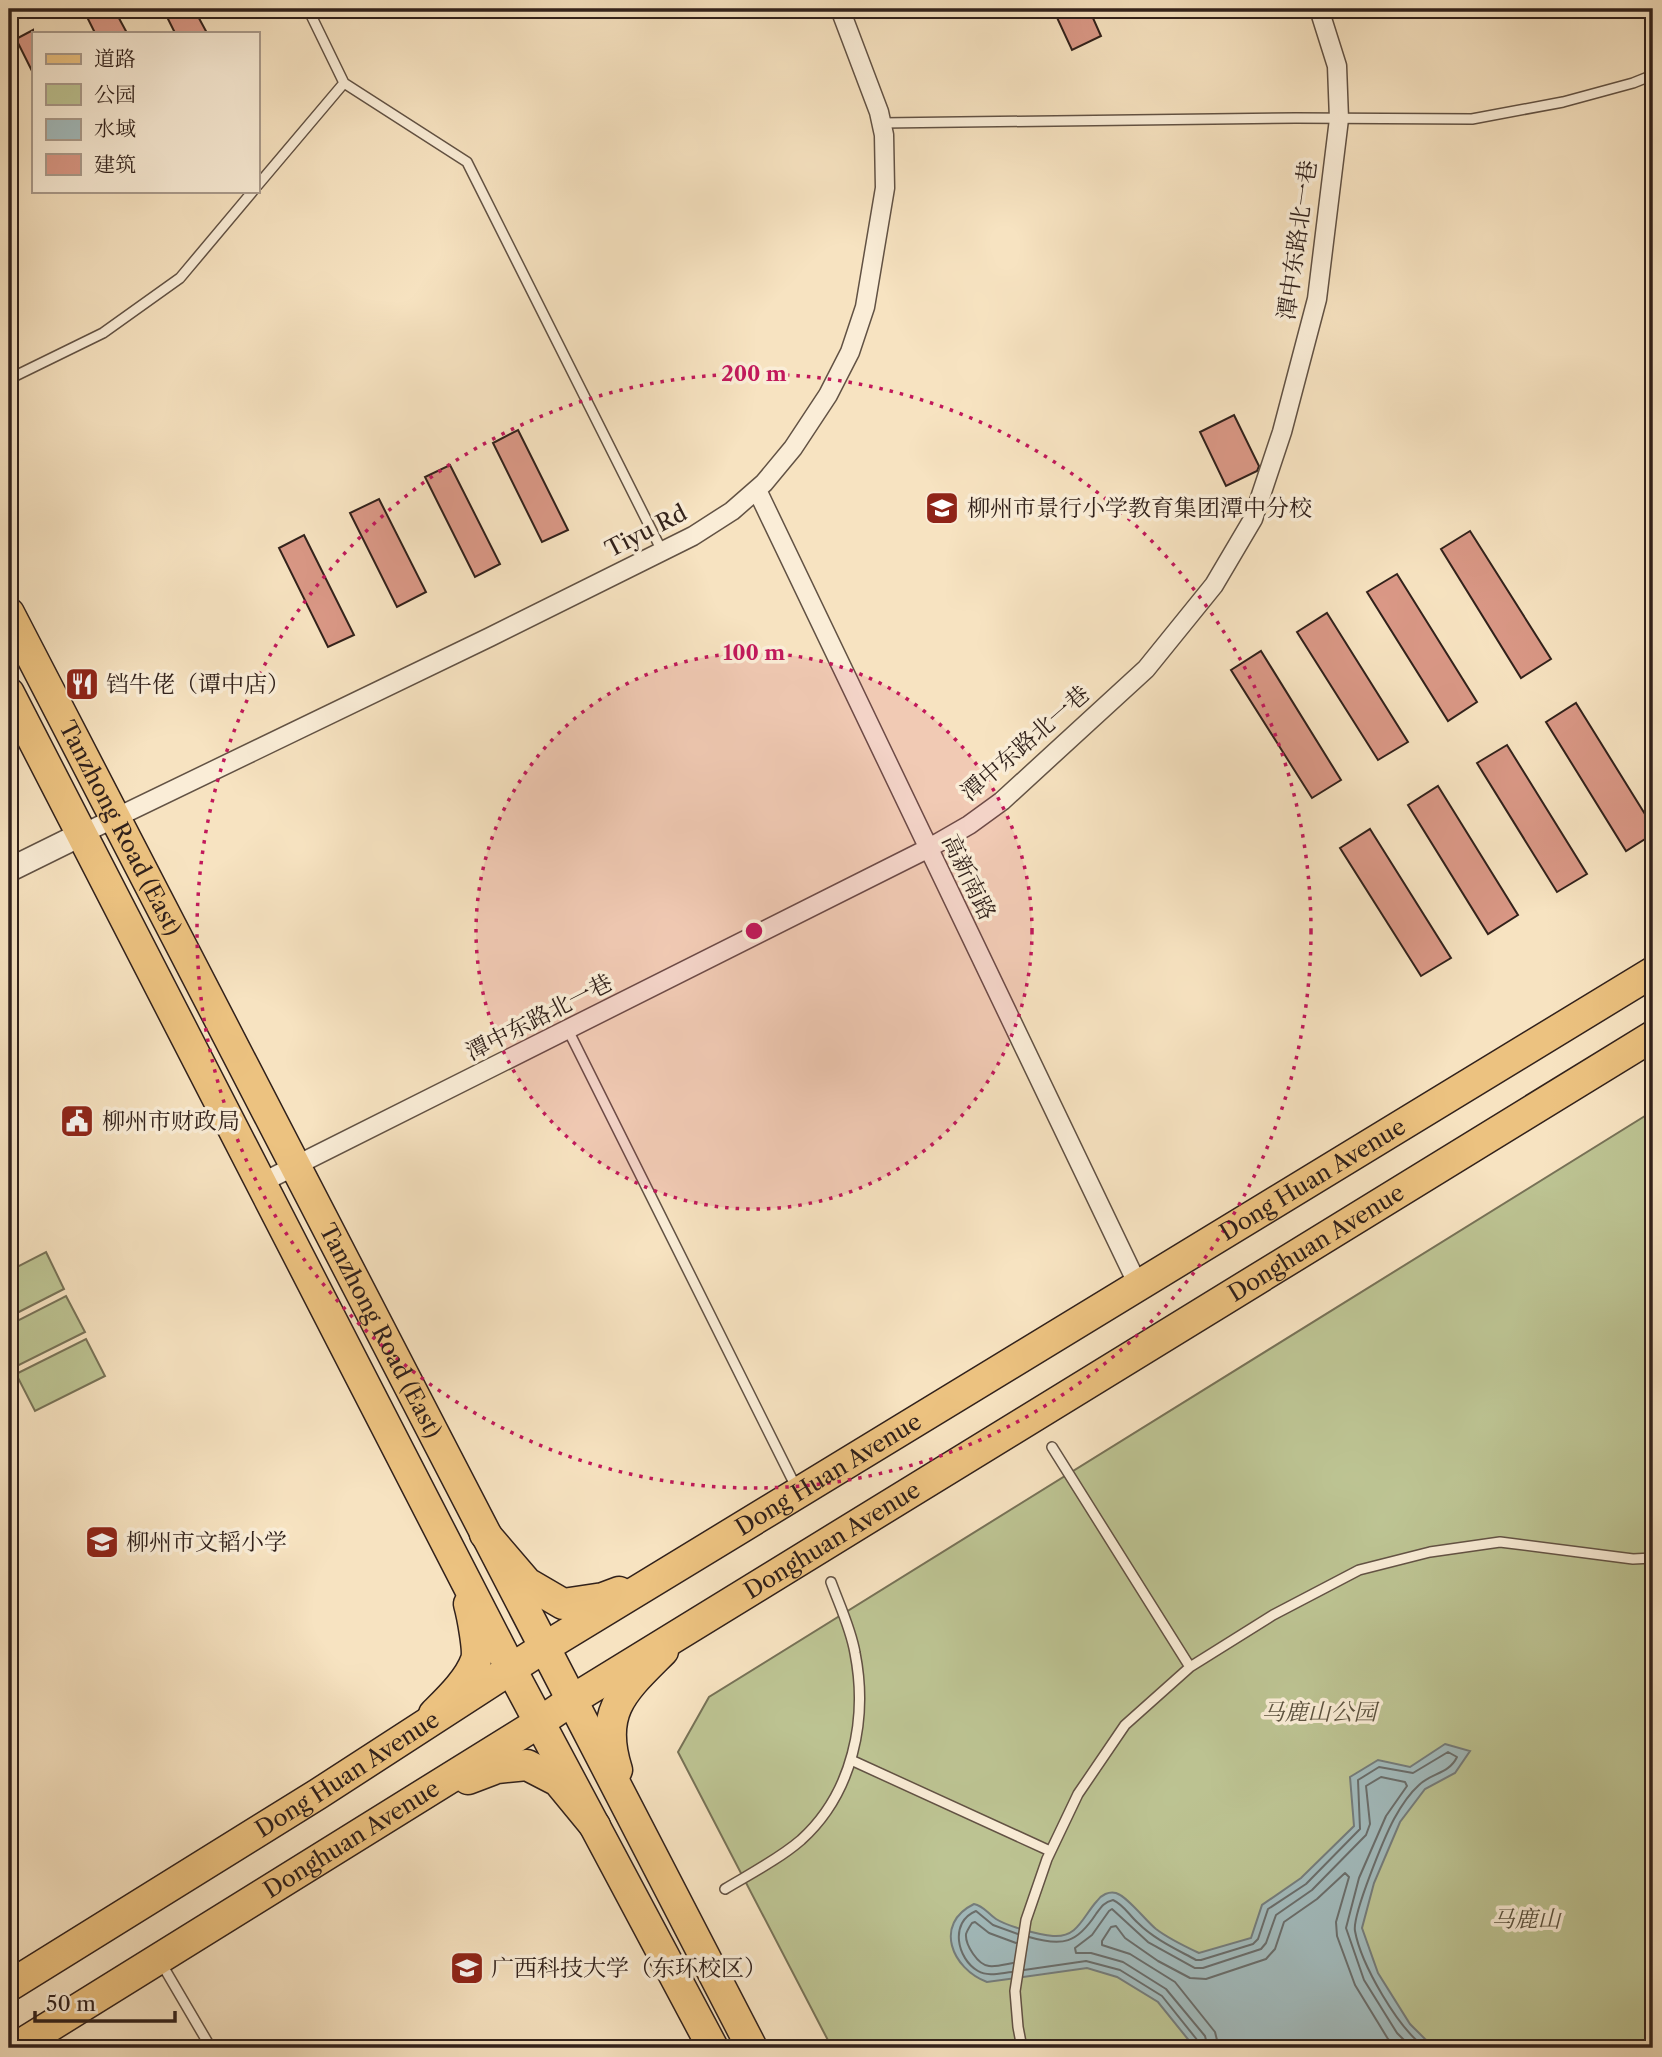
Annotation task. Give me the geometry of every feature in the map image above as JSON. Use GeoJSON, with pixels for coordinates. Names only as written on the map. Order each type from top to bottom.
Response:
{"type":"FeatureCollection","features":[{"type":"Feature","properties":{"kind":"main road","name":"Tanzhong Road (East)"},"geometry":{"type":"LineString","coordinates":[[9,612],[752,2048]]}},
{"type":"Feature","properties":{"kind":"main road","name":"Tanzhong Road (East)"},"geometry":{"type":"LineString","coordinates":[[9,693],[511,1669],[713,2048]]}},
{"type":"Feature","properties":{"kind":"main road","name":"Dong Huan Avenue"},"geometry":{"type":"LineString","coordinates":[[9,1986],[307,1801],[545,1647],[1653,972]]}},
{"type":"Feature","properties":{"kind":"main road","name":"Donghuan Avenue"},"geometry":{"type":"LineString","coordinates":[[15,2048],[572,1700],[1653,1037]]}},
{"type":"Feature","properties":{"kind":"main road"},"geometry":{"type":"LineString","coordinates":[[485,1534],[527,1583],[563,1604],[603,1598],[662,1576]]}},
{"type":"Feature","properties":{"kind":"main road"},"geometry":{"type":"LineString","coordinates":[[421,1728],[458,1690],[477,1658],[472,1616],[454,1557]]}},
{"type":"Feature","properties":{"kind":"main road"},"geometry":{"type":"LineString","coordinates":[[629,1811],[611,1752],[611,1718],[627,1687],[681,1633]]}},
{"type":"Feature","properties":{"kind":"main road"},"geometry":{"type":"LineString","coordinates":[[421,1796],[497,1768],[527,1765],[558,1781],[595,1826]]}},
{"type":"Feature","properties":{"kind":"street","name":"Tiyu Rd"},"geometry":{"type":"LineString","coordinates":[[82,834],[693,536],[732,511],[764,483],[793,448],[828,396],[854,341],[865,307],[885,188],[882,123],[840,9]]}},
{"type":"Feature","properties":{"kind":"street","name":"潭中东路北一巷"},"geometry":{"type":"LineString","coordinates":[[261,1183],[929,848],[1002,801],[1146,668],[1214,585],[1253,519],[1282,432],[1317,299],[1339,120],[1337,66],[1319,9]]}},
{"type":"Feature","properties":{"kind":"street","name":"高新南路"},"geometry":{"type":"LineString","coordinates":[[757,490],[1138,1285]]}},
{"type":"Feature","properties":{"kind":"street"},"geometry":{"type":"LineString","coordinates":[[9,870],[82,834]]}},
{"type":"Feature","properties":{"kind":"lane"},"geometry":{"type":"LineString","coordinates":[[308,9],[344,83],[467,162],[662,551]]}},
{"type":"Feature","properties":{"kind":"lane"},"geometry":{"type":"LineString","coordinates":[[882,123],[1296,118],[1472,119],[1563,102],[1653,75]]}},
{"type":"Feature","properties":{"kind":"lane"},"geometry":{"type":"LineString","coordinates":[[259,184],[344,83]]}},
{"type":"Feature","properties":{"kind":"lane"},"geometry":{"type":"LineString","coordinates":[[9,379],[103,332],[180,278],[252,192]]}},
{"type":"Feature","properties":{"kind":"lane"},"geometry":{"type":"LineString","coordinates":[[568,1030],[799,1492]]}},
{"type":"Feature","properties":{"kind":"lane"},"geometry":{"type":"LineString","coordinates":[[1052,1447],[1190,1667]]}},
{"type":"Feature","properties":{"kind":"lane"},"geometry":{"type":"LineString","coordinates":[[1022,2048],[1015,1991],[1026,1920],[1050,1851],[1077,1794],[1125,1725],[1190,1667],[1273,1615],[1359,1570],[1430,1552],[1500,1542],[1633,1559],[1653,1558]]}},
{"type":"Feature","properties":{"kind":"lane"},"geometry":{"type":"LineString","coordinates":[[725,1889],[800,1840],[826,1815],[847,1774],[858,1736],[860,1698],[855,1651],[831,1581]]}},
{"type":"Feature","properties":{"kind":"lane"},"geometry":{"type":"LineString","coordinates":[[851,1760],[1050,1851]]}},
{"type":"Feature","properties":{"kind":"lane"},"geometry":{"type":"LineString","coordinates":[[159,1960],[211,2048]]}},
{"type":"Feature","properties":{"kind":"green space","name":"马鹿山公园"},"geometry":{"type":"Polygon","coordinates":[[[1653,1111],[1653,2048],[832,2048],[678,1752],[709,1697],[1653,1111]]]}},
{"type":"Feature","properties":{"kind":"green space"},"geometry":{"type":"Polygon","coordinates":[[[46,1252],[64,1289],[9,1317],[9,1271],[46,1252]]]}},
{"type":"Feature","properties":{"kind":"green space"},"geometry":{"type":"Polygon","coordinates":[[[66,1296],[85,1332],[15,1367],[9,1356],[9,1325],[66,1296]]]}},
{"type":"Feature","properties":{"kind":"green space"},"geometry":{"type":"Polygon","coordinates":[[[86,1339],[105,1376],[35,1411],[16,1374],[86,1339]]]}},
{"type":"Feature","properties":{"kind":"water"},"geometry":{"type":"Polygon","coordinates":[[[1445,1744],[1470,1751],[1455,1773],[1425,1789],[1400,1822],[1374,1883],[1362,1928],[1378,1973],[1410,2024],[1439,2048],[1195,2048],[1158,2002],[1117,1977],[1087,1968],[987,1982],[964,1967],[952,1946],[954,1923],[961,1913],[974,1904],[996,1919],[1023,1930],[1061,1936],[1074,1930],[1099,1899],[1111,1893],[1126,1899],[1161,1933],[1199,1953],[1251,1938],[1262,1905],[1301,1878],[1354,1826],[1350,1777],[1378,1760],[1410,1767],[1445,1744]]]}},
{"type":"Feature","properties":{"kind":"building"},"geometry":{"type":"Polygon","coordinates":[[[83,9],[114,9],[126,32],[94,32],[83,9]]]}},
{"type":"Feature","properties":{"kind":"building"},"geometry":{"type":"Polygon","coordinates":[[[163,9],[194,9],[206,32],[174,32],[163,9]]]}},
{"type":"Feature","properties":{"kind":"building"},"geometry":{"type":"Polygon","coordinates":[[[1053,9],[1089,9],[1101,36],[1072,50],[1053,9]]]}},
{"type":"Feature","properties":{"kind":"building"},"geometry":{"type":"Polygon","coordinates":[[[33,30],[32,71],[16,39],[33,30]]]}},
{"type":"Feature","properties":{"kind":"building"},"geometry":{"type":"Polygon","coordinates":[[[1234,415],[1259,466],[1257,471],[1226,486],[1200,432],[1234,415]]]}},
{"type":"Feature","properties":{"kind":"building"},"geometry":{"type":"Polygon","coordinates":[[[518,430],[568,530],[542,542],[493,443],[518,430]]]}},
{"type":"Feature","properties":{"kind":"building"},"geometry":{"type":"Polygon","coordinates":[[[450,465],[500,564],[475,577],[425,477],[450,465]]]}},
{"type":"Feature","properties":{"kind":"building"},"geometry":{"type":"Polygon","coordinates":[[[379,499],[426,592],[397,607],[350,513],[379,499]]]}},
{"type":"Feature","properties":{"kind":"building"},"geometry":{"type":"Polygon","coordinates":[[[1470,531],[1551,659],[1521,678],[1441,549],[1470,531]]]}},
{"type":"Feature","properties":{"kind":"building"},"geometry":{"type":"Polygon","coordinates":[[[304,535],[354,635],[328,647],[279,548],[304,535]]]}},
{"type":"Feature","properties":{"kind":"building"},"geometry":{"type":"Polygon","coordinates":[[[1397,574],[1477,702],[1448,721],[1367,592],[1397,574]]]}},
{"type":"Feature","properties":{"kind":"building"},"geometry":{"type":"Polygon","coordinates":[[[1327,613],[1408,742],[1378,760],[1297,632],[1327,613]]]}},
{"type":"Feature","properties":{"kind":"building"},"geometry":{"type":"Polygon","coordinates":[[[1261,651],[1341,780],[1312,798],[1231,670],[1261,651]]]}},
{"type":"Feature","properties":{"kind":"building"},"geometry":{"type":"Polygon","coordinates":[[[1576,703],[1653,827],[1653,834],[1626,851],[1546,722],[1576,703]]]}},
{"type":"Feature","properties":{"kind":"building"},"geometry":{"type":"Polygon","coordinates":[[[1507,745],[1587,874],[1557,892],[1477,763],[1507,745]]]}},
{"type":"Feature","properties":{"kind":"building"},"geometry":{"type":"Polygon","coordinates":[[[1438,786],[1518,915],[1488,934],[1408,805],[1438,786]]]}},
{"type":"Feature","properties":{"kind":"building"},"geometry":{"type":"Polygon","coordinates":[[[1370,829],[1451,958],[1421,976],[1340,848],[1370,829]]]}},
{"type":"Feature","properties":{"kind":"place","name":"柳州市景行小学教育集团潭中分校"},"geometry":{"type":"Point","coordinates":[942,508]}},
{"type":"Feature","properties":{"kind":"place","name":"铛牛佬（谭中店）"},"geometry":{"type":"Point","coordinates":[82,684]}},
{"type":"Feature","properties":{"kind":"place","name":"柳州市财政局"},"geometry":{"type":"Point","coordinates":[77,1121]}},
{"type":"Feature","properties":{"kind":"place","name":"柳州市文韬小学"},"geometry":{"type":"Point","coordinates":[102,1542]}},
{"type":"Feature","properties":{"kind":"place","name":"广西科技大学（东环校区）"},"geometry":{"type":"Point","coordinates":[467,1968]}},
{"type":"Feature","properties":{"kind":"park label","name":"马鹿山"},"geometry":{"type":"Point","coordinates":[1526,1919]}}]}
